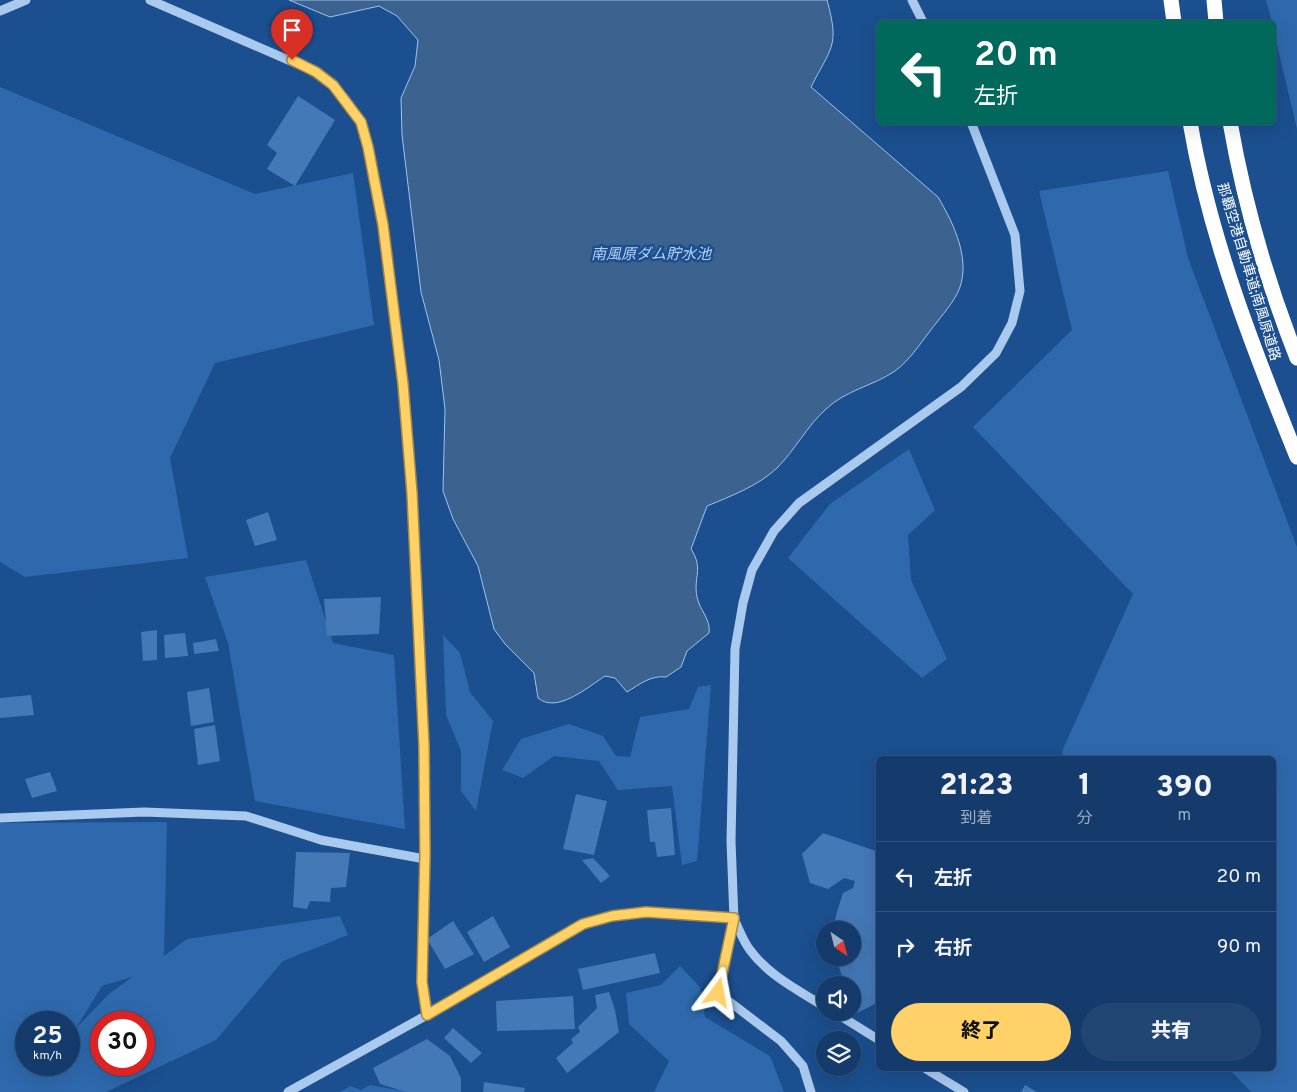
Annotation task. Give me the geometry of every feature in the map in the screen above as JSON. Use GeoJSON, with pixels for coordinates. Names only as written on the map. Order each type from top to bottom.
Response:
{"type":"FeatureCollection","features":[{"type":"Feature","properties":{"kind":"highway"},"geometry":{"type":"LineString","coordinates":[[1171,0],[1174,20]]}},
{"type":"Feature","properties":{"kind":"highway"},"geometry":{"type":"LineString","coordinates":[[1214,0],[1216,20]]}},
{"type":"Feature","properties":{"kind":"highway","name":"那覇空港自動車道;南風原道路"},"geometry":{"type":"LineString","coordinates":[[1191,125],[1214,228],[1248,337],[1297,457]]}},
{"type":"Feature","properties":{"kind":"highway","name":"那覇空港自動車道;南風原道路"},"geometry":{"type":"LineString","coordinates":[[1231,125],[1252,218],[1282,320],[1297,358]]}},
{"type":"Feature","properties":{"kind":"street"},"geometry":{"type":"LineString","coordinates":[[0,11],[26,0]]}},
{"type":"Feature","properties":{"kind":"street"},"geometry":{"type":"LineString","coordinates":[[150,0],[316,72],[333,85],[361,122],[368,147],[383,225],[403,384],[412,493],[424,746],[425,859],[422,982],[427,1015]]}},
{"type":"Feature","properties":{"kind":"street"},"geometry":{"type":"LineString","coordinates":[[912,0],[922,20]]}},
{"type":"Feature","properties":{"kind":"street"},"geometry":{"type":"LineString","coordinates":[[811,1092],[803,1066],[781,1041],[718,993],[734,918],[731,841],[735,649],[743,603],[752,570],[774,531],[799,503],[960,387],[996,354],[1012,323],[1020,291],[1015,235],[972,125]]}},
{"type":"Feature","properties":{"kind":"street"},"geometry":{"type":"LineString","coordinates":[[0,818],[144,812],[246,816],[321,840],[425,859]]}},
{"type":"Feature","properties":{"kind":"street"},"geometry":{"type":"LineString","coordinates":[[288,1092],[427,1015],[583,924],[612,916],[646,912],[734,918]]}},
{"type":"Feature","properties":{"kind":"street"},"geometry":{"type":"LineString","coordinates":[[734,918],[749,949],[762,965],[778,978],[816,1001]]}},
{"type":"Feature","properties":{"kind":"street"},"geometry":{"type":"LineString","coordinates":[[848,1021],[876,1038]]}},
{"type":"Feature","properties":{"kind":"street"},"geometry":{"type":"LineString","coordinates":[[929,1071],[964,1092]]}},
{"type":"Feature","properties":{"kind":"shaded area"},"geometry":{"type":"Polygon","coordinates":[[[1266,0],[1297,0],[1297,129],[1276,40],[1276,20],[1271,20],[1266,0]]]}},
{"type":"Feature","properties":{"kind":"shaded area"},"geometry":{"type":"Polygon","coordinates":[[[0,87],[255,194],[353,173],[374,325],[215,363],[170,458],[188,558],[25,577],[0,562],[0,87]]]}},
{"type":"Feature","properties":{"kind":"shaded area"},"geometry":{"type":"Polygon","coordinates":[[[1168,171],[1188,258],[1297,547],[1297,1092],[1251,1092],[1231,1071],[1276,1071],[1276,756],[1062,756],[1063,749],[1133,594],[973,427],[1072,330],[1039,191],[1168,171]]]}},
{"type":"Feature","properties":{"kind":"shaded area"},"geometry":{"type":"Polygon","coordinates":[[[909,449],[935,510],[908,535],[911,580],[947,659],[922,678],[788,558],[830,504],[909,449]]]}},
{"type":"Feature","properties":{"kind":"shaded area"},"geometry":{"type":"Polygon","coordinates":[[[306,560],[333,643],[394,655],[405,829],[255,801],[228,643],[205,577],[306,560]]]}},
{"type":"Feature","properties":{"kind":"shaded area"},"geometry":{"type":"Polygon","coordinates":[[[443,635],[460,653],[470,692],[493,721],[476,811],[461,791],[461,751],[446,715],[443,635]]]}},
{"type":"Feature","properties":{"kind":"shaded area"},"geometry":{"type":"Polygon","coordinates":[[[711,685],[697,861],[682,865],[672,786],[618,790],[599,761],[554,756],[523,778],[502,770],[521,739],[569,724],[603,736],[616,756],[630,757],[640,717],[689,709],[698,687],[711,685]]]}},
{"type":"Feature","properties":{"kind":"shaded area"},"geometry":{"type":"Polygon","coordinates":[[[167,822],[164,956],[187,939],[340,916],[348,935],[283,961],[216,1040],[155,1069],[155,1011],[92,1011],[109,994],[132,977],[102,986],[80,1022],[80,1011],[15,1011],[15,1076],[80,1076],[80,1024],[90,1014],[90,1076],[140,1076],[106,1092],[0,1092],[0,823],[167,822]]]}},
{"type":"Feature","properties":{"kind":"shaded area"},"geometry":{"type":"Polygon","coordinates":[[[680,966],[700,987],[705,1017],[770,1056],[784,1092],[654,1092],[669,1061],[629,1024],[626,993],[661,985],[680,966]]]}},
{"type":"Feature","properties":{"kind":"shaded area"},"geometry":{"type":"Polygon","coordinates":[[[370,1085],[409,1092],[340,1092],[350,1086],[361,1090],[370,1085]]]}},
{"type":"Feature","properties":{"kind":"water","name":"南風原ダム貯水池"},"geometry":{"type":"Polygon","coordinates":[[[289,0],[827,0],[833,28],[833,38],[828,54],[811,87],[938,197],[950,219],[960,244],[963,270],[957,294],[914,352],[900,367],[887,376],[842,397],[826,409],[770,474],[744,490],[707,506],[691,549],[698,568],[697,597],[707,619],[709,633],[687,651],[681,667],[666,677],[655,677],[627,692],[615,678],[605,676],[563,701],[546,702],[538,698],[534,673],[505,644],[494,629],[478,566],[453,519],[443,491],[445,409],[439,360],[421,292],[402,135],[401,98],[415,66],[418,40],[397,16],[379,6],[330,17],[289,0]]]}},
{"type":"Feature","properties":{"kind":"building"},"geometry":{"type":"Polygon","coordinates":[[[298,96],[335,120],[295,186],[267,169],[277,153],[267,145],[298,96]]]}},
{"type":"Feature","properties":{"kind":"building"},"geometry":{"type":"Polygon","coordinates":[[[268,512],[277,540],[255,546],[246,520],[268,512]]]}},
{"type":"Feature","properties":{"kind":"building"},"geometry":{"type":"Polygon","coordinates":[[[381,597],[379,634],[327,636],[324,599],[381,597]]]}},
{"type":"Feature","properties":{"kind":"building"},"geometry":{"type":"Polygon","coordinates":[[[157,630],[157,660],[143,661],[141,632],[157,630]]]}},
{"type":"Feature","properties":{"kind":"building"},"geometry":{"type":"Polygon","coordinates":[[[185,633],[188,656],[165,658],[164,635],[185,633]]]}},
{"type":"Feature","properties":{"kind":"building"},"geometry":{"type":"Polygon","coordinates":[[[216,639],[219,651],[194,654],[193,643],[216,639]]]}},
{"type":"Feature","properties":{"kind":"building"},"geometry":{"type":"Polygon","coordinates":[[[209,688],[214,722],[191,726],[187,692],[209,688]]]}},
{"type":"Feature","properties":{"kind":"building"},"geometry":{"type":"Polygon","coordinates":[[[31,695],[34,715],[0,718],[0,698],[31,695]]]}},
{"type":"Feature","properties":{"kind":"building"},"geometry":{"type":"Polygon","coordinates":[[[215,725],[220,761],[198,765],[194,729],[215,725]]]}},
{"type":"Feature","properties":{"kind":"building"},"geometry":{"type":"Polygon","coordinates":[[[50,772],[57,791],[32,798],[25,779],[50,772]]]}},
{"type":"Feature","properties":{"kind":"building"},"geometry":{"type":"Polygon","coordinates":[[[576,794],[607,801],[594,855],[563,849],[576,794]]]}},
{"type":"Feature","properties":{"kind":"building"},"geometry":{"type":"Polygon","coordinates":[[[671,808],[675,855],[657,857],[655,842],[650,842],[647,810],[671,808]]]}},
{"type":"Feature","properties":{"kind":"building"},"geometry":{"type":"Polygon","coordinates":[[[823,833],[876,851],[876,1004],[861,1011],[861,976],[842,976],[839,966],[861,966],[861,921],[835,921],[843,893],[853,888],[855,881],[844,878],[828,889],[810,883],[802,854],[823,833]]]}},
{"type":"Feature","properties":{"kind":"building"},"geometry":{"type":"Polygon","coordinates":[[[296,852],[350,853],[346,887],[331,888],[330,902],[310,901],[307,909],[293,907],[296,852]]]}},
{"type":"Feature","properties":{"kind":"building"},"geometry":{"type":"Polygon","coordinates":[[[593,858],[610,876],[601,883],[582,860],[593,858]]]}},
{"type":"Feature","properties":{"kind":"building"},"geometry":{"type":"Polygon","coordinates":[[[493,916],[510,947],[484,962],[467,932],[493,916]]]}},
{"type":"Feature","properties":{"kind":"building"},"geometry":{"type":"Polygon","coordinates":[[[453,921],[474,954],[445,969],[427,939],[453,921]]]}},
{"type":"Feature","properties":{"kind":"building"},"geometry":{"type":"Polygon","coordinates":[[[655,953],[660,973],[583,990],[578,969],[655,953]]]}},
{"type":"Feature","properties":{"kind":"building"},"geometry":{"type":"Polygon","coordinates":[[[609,992],[619,1032],[567,1073],[556,1058],[573,1043],[571,1039],[580,1032],[578,1027],[597,1008],[595,995],[609,992]]]}},
{"type":"Feature","properties":{"kind":"building"},"geometry":{"type":"Polygon","coordinates":[[[573,996],[575,1029],[497,1031],[496,1001],[573,996]]]}},
{"type":"Feature","properties":{"kind":"building"},"geometry":{"type":"Polygon","coordinates":[[[453,1028],[482,1053],[471,1063],[444,1038],[453,1028]]]}},
{"type":"Feature","properties":{"kind":"building"},"geometry":{"type":"Polygon","coordinates":[[[427,1039],[450,1056],[461,1078],[461,1092],[406,1092],[380,1084],[373,1068],[427,1039]]]}},
{"type":"Feature","properties":{"kind":"building"},"geometry":{"type":"Polygon","coordinates":[[[484,1082],[525,1088],[524,1092],[483,1092],[484,1082]]]}},
{"type":"Feature","properties":{"kind":"building"},"geometry":{"type":"Polygon","coordinates":[[[1025,1085],[1037,1092],[1021,1092],[1025,1085]]]}},
{"type":"Feature","properties":{"kind":"route"},"geometry":{"type":"LineString","coordinates":[[292,60],[316,72],[333,85],[361,122],[368,147],[383,225],[403,384],[412,493],[418,654],[424,746],[425,854],[422,982],[427,1015],[583,924],[612,916],[646,912],[734,918],[718,993]]}}]}
